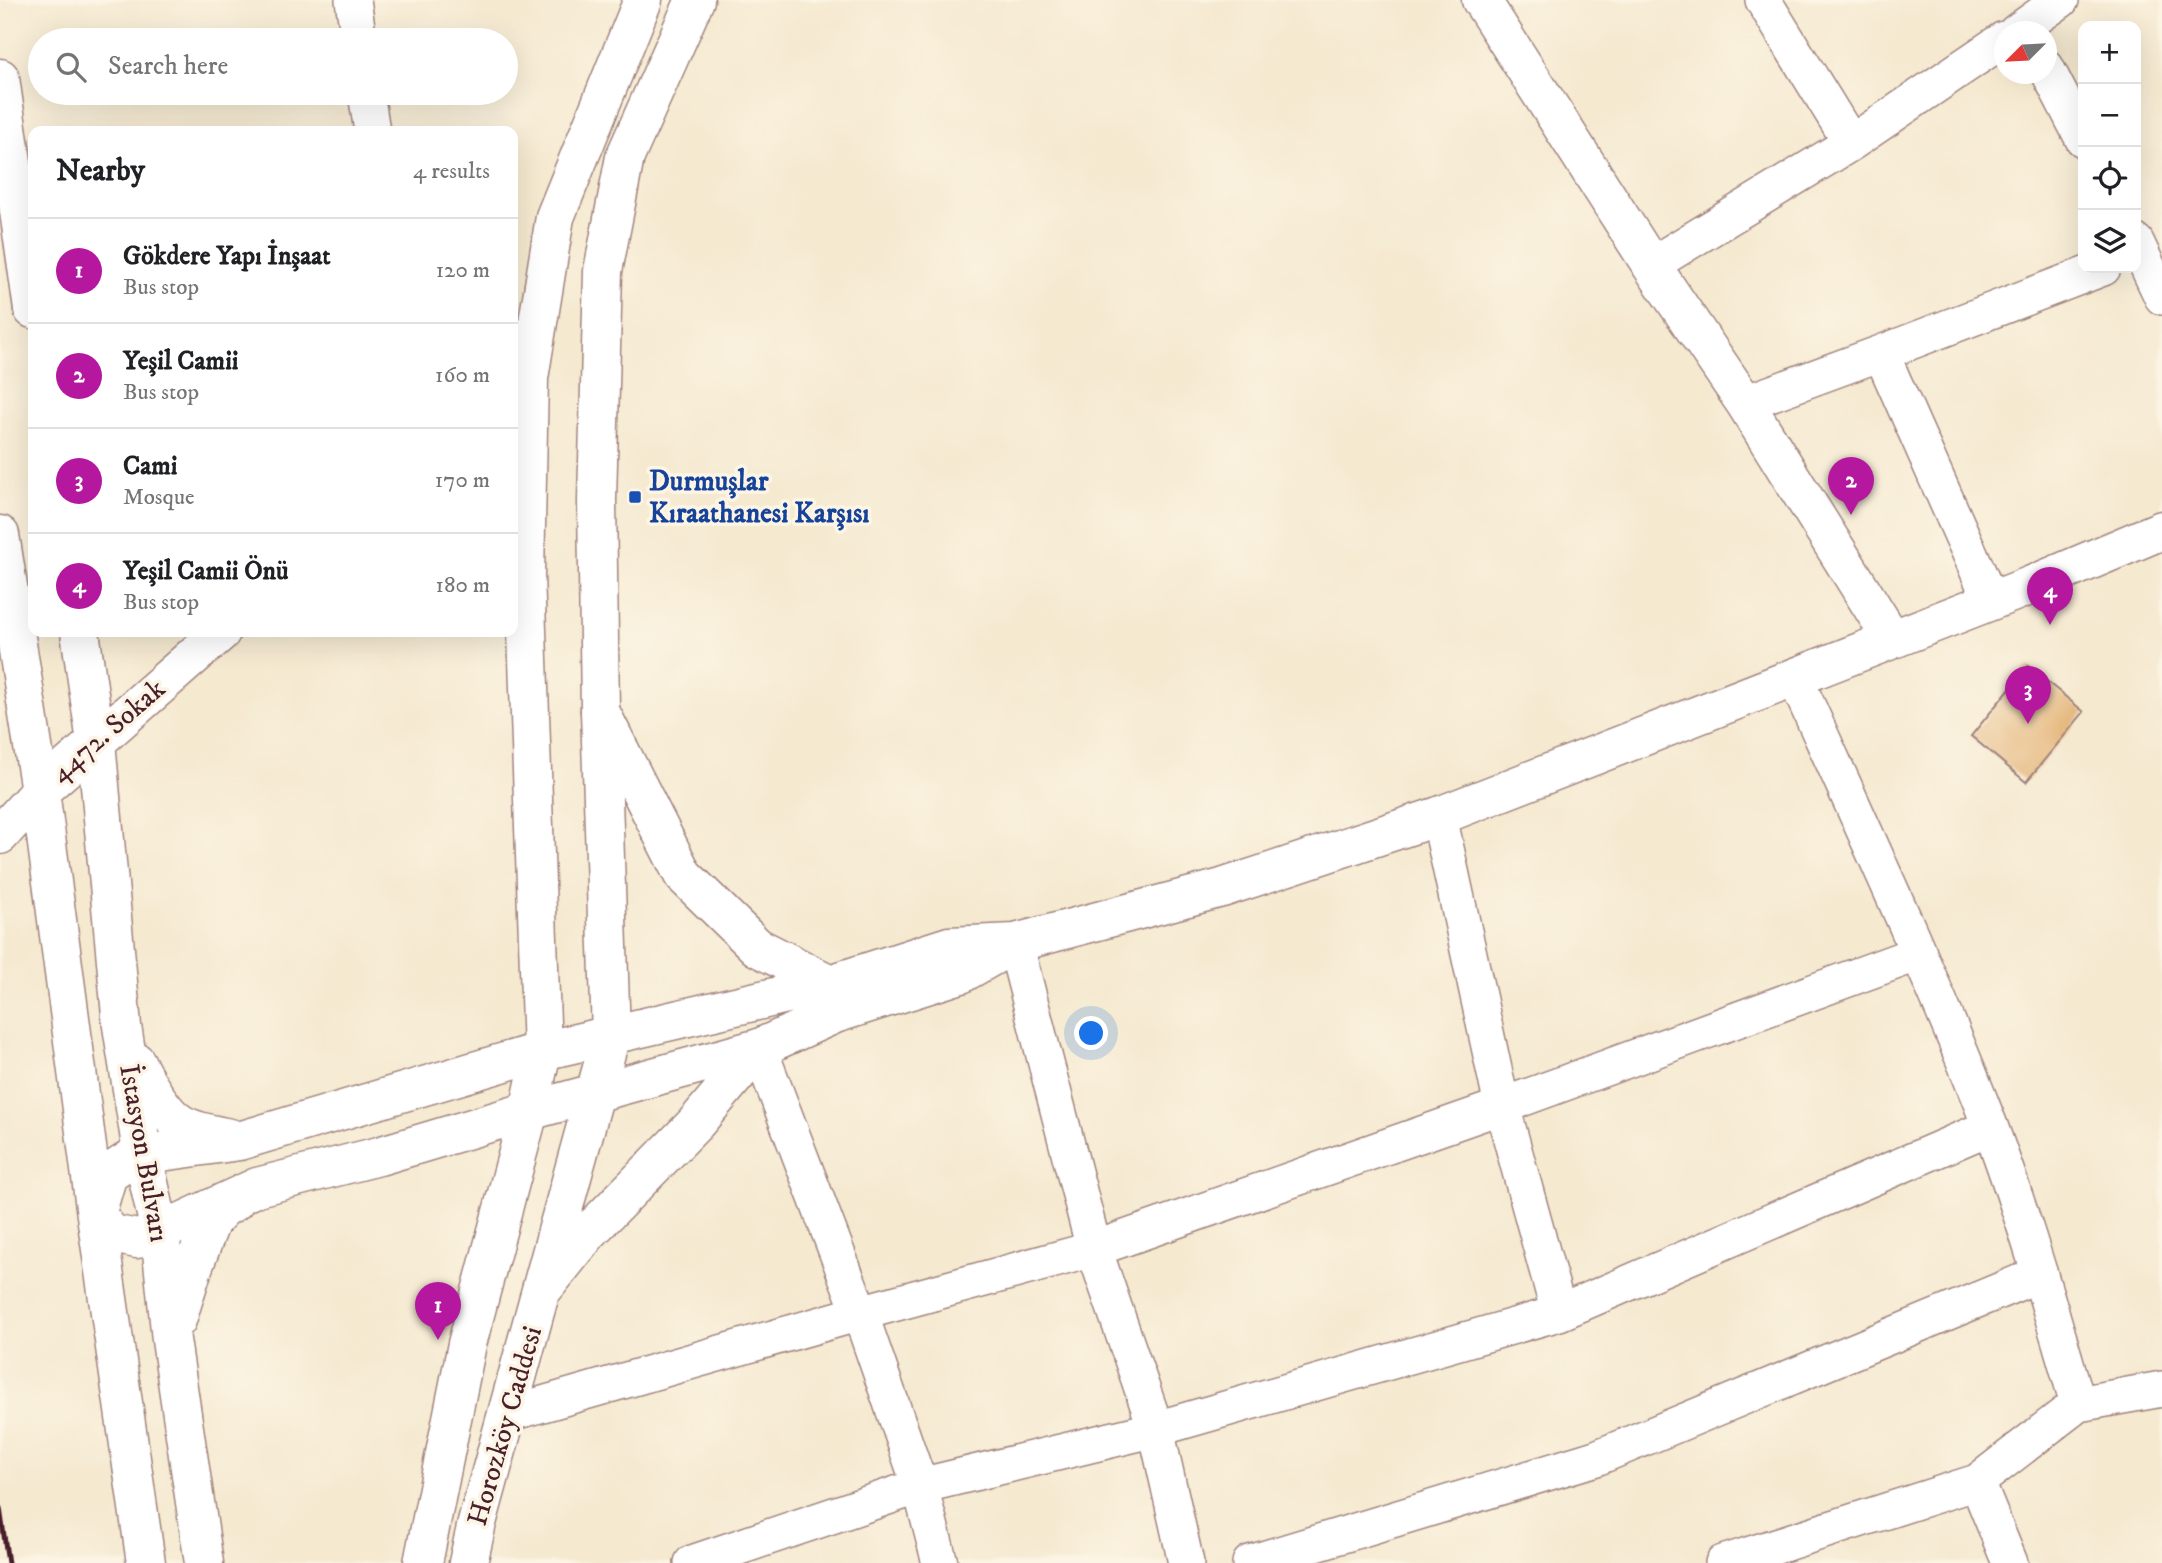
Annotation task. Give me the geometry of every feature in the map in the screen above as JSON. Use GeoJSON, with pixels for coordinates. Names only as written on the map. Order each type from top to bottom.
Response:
{"type":"FeatureCollection","features":[{"type":"Feature","properties":{"kind":"street"},"geometry":{"type":"LineString","coordinates":[[353,0],[357,28]]}},
{"type":"Feature","properties":{"kind":"street"},"geometry":{"type":"LineString","coordinates":[[423,1563],[467,1344],[529,1111],[542,1051],[521,384],[555,217],[643,0]]}},
{"type":"Feature","properties":{"kind":"street","name":"Horozköy Caddesi"},"geometry":{"type":"LineString","coordinates":[[468,1563],[611,1035],[600,711],[597,500],[603,271],[625,157],[695,0]]}},
{"type":"Feature","properties":{"kind":"street"},"geometry":{"type":"LineString","coordinates":[[1481,0],[1651,265],[1745,403],[1892,639]]}},
{"type":"Feature","properties":{"kind":"street"},"geometry":{"type":"LineString","coordinates":[[1763,0],[1851,143]]}},
{"type":"Feature","properties":{"kind":"street"},"geometry":{"type":"LineString","coordinates":[[2033,21],[2061,0]]}},
{"type":"Feature","properties":{"kind":"street"},"geometry":{"type":"LineString","coordinates":[[1651,265],[1851,143],[1994,48]]}},
{"type":"Feature","properties":{"kind":"street"},"geometry":{"type":"LineString","coordinates":[[0,78],[28,274]]}},
{"type":"Feature","properties":{"kind":"street"},"geometry":{"type":"LineString","coordinates":[[2055,84],[2078,129]]}},
{"type":"Feature","properties":{"kind":"street"},"geometry":{"type":"LineString","coordinates":[[368,105],[371,126]]}},
{"type":"Feature","properties":{"kind":"street"},"geometry":{"type":"LineString","coordinates":[[2141,256],[2162,297]]}},
{"type":"Feature","properties":{"kind":"street"},"geometry":{"type":"LineString","coordinates":[[1745,403],[2090,273]]}},
{"type":"Feature","properties":{"kind":"street"},"geometry":{"type":"LineString","coordinates":[[1881,353],[1991,601]]}},
{"type":"Feature","properties":{"kind":"street"},"geometry":{"type":"LineString","coordinates":[[1015,943],[961,974],[835,1014],[759,1048],[257,1188],[160,1232],[137,1239],[111,1234],[96,1215],[108,1174],[142,1152],[161,1152],[239,1141],[542,1051],[830,984],[949,946],[1015,943],[1222,888],[1439,816],[1991,601],[2162,530]]}},
{"type":"Feature","properties":{"kind":"street","name":"İstasyon Bulvarı"},"geometry":{"type":"LineString","coordinates":[[0,535],[40,791],[96,1215],[146,1563]]}},
{"type":"Feature","properties":{"kind":"street","name":"İstasyon Bulvarı"},"geometry":{"type":"LineString","coordinates":[[81,637],[96,741],[122,1026],[142,1152],[160,1232],[171,1340],[204,1563]]}},
{"type":"Feature","properties":{"kind":"street","name":"4472. Sokak"},"geometry":{"type":"LineString","coordinates":[[0,835],[40,791],[215,637]]}},
{"type":"Feature","properties":{"kind":"street"},"geometry":{"type":"LineString","coordinates":[[1795,678],[1919,953],[1990,1127],[2040,1274],[2078,1404]]}},
{"type":"Feature","properties":{"kind":"street"},"geometry":{"type":"LineString","coordinates":[[600,711],[683,875],[757,947],[830,984]]}},
{"type":"Feature","properties":{"kind":"street"},"geometry":{"type":"LineString","coordinates":[[1439,816],[1503,1106],[1559,1313]]}},
{"type":"Feature","properties":{"kind":"street"},"geometry":{"type":"LineString","coordinates":[[1015,943],[1094,1249],[1156,1429],[1186,1563]]}},
{"type":"Feature","properties":{"kind":"street"},"geometry":{"type":"LineString","coordinates":[[508,1414],[1094,1249],[1503,1106],[1919,953]]}},
{"type":"Feature","properties":{"kind":"street"},"geometry":{"type":"LineString","coordinates":[[122,1026],[143,1078],[160,1103],[181,1124],[239,1141]]}},
{"type":"Feature","properties":{"kind":"street"},"geometry":{"type":"LineString","coordinates":[[542,1289],[588,1233],[695,1125],[759,1048]]}},
{"type":"Feature","properties":{"kind":"street"},"geometry":{"type":"LineString","coordinates":[[759,1048],[860,1313],[920,1486],[940,1563]]}},
{"type":"Feature","properties":{"kind":"street"},"geometry":{"type":"LineString","coordinates":[[692,1563],[920,1486],[1156,1429],[1559,1313],[1990,1127]]}},
{"type":"Feature","properties":{"kind":"street"},"geometry":{"type":"LineString","coordinates":[[171,1340],[192,1268],[211,1221],[223,1208],[257,1188]]}},
{"type":"Feature","properties":{"kind":"street"},"geometry":{"type":"LineString","coordinates":[[1250,1563],[1596,1458],[2040,1274]]}},
{"type":"Feature","properties":{"kind":"street"},"geometry":{"type":"LineString","coordinates":[[1724,1563],[1977,1482],[2078,1404],[2162,1389]]}},
{"type":"Feature","properties":{"kind":"street"},"geometry":{"type":"LineString","coordinates":[[1977,1482],[2010,1563]]}},
{"type":"Feature","properties":{"kind":"building"},"geometry":{"type":"Polygon","coordinates":[[[2028,666],[2084,712],[2026,782],[1971,736],[2028,666]]]}},
{"type":"Feature","properties":{"kind":"railway"},"geometry":{"type":"LineString","coordinates":[[0,1508],[8,1563]]}},
{"type":"Feature","properties":{"kind":"place","name":"Durmuşlar Kıraathanesi Karşısı"},"geometry":{"type":"Point","coordinates":[635,497]}},
{"type":"Feature","properties":{"kind":"place","name":"Yeşil Camii"},"geometry":{"type":"Point","coordinates":[1851,515]}},
{"type":"Feature","properties":{"kind":"place","name":"Yeşil Camii Önü"},"geometry":{"type":"Point","coordinates":[2050,625]}},
{"type":"Feature","properties":{"kind":"place","name":"Cami"},"geometry":{"type":"Point","coordinates":[2028,724]}},
{"type":"Feature","properties":{"kind":"place","name":"Gökdere Yapı İnşaat"},"geometry":{"type":"Point","coordinates":[438,1340]}}]}
